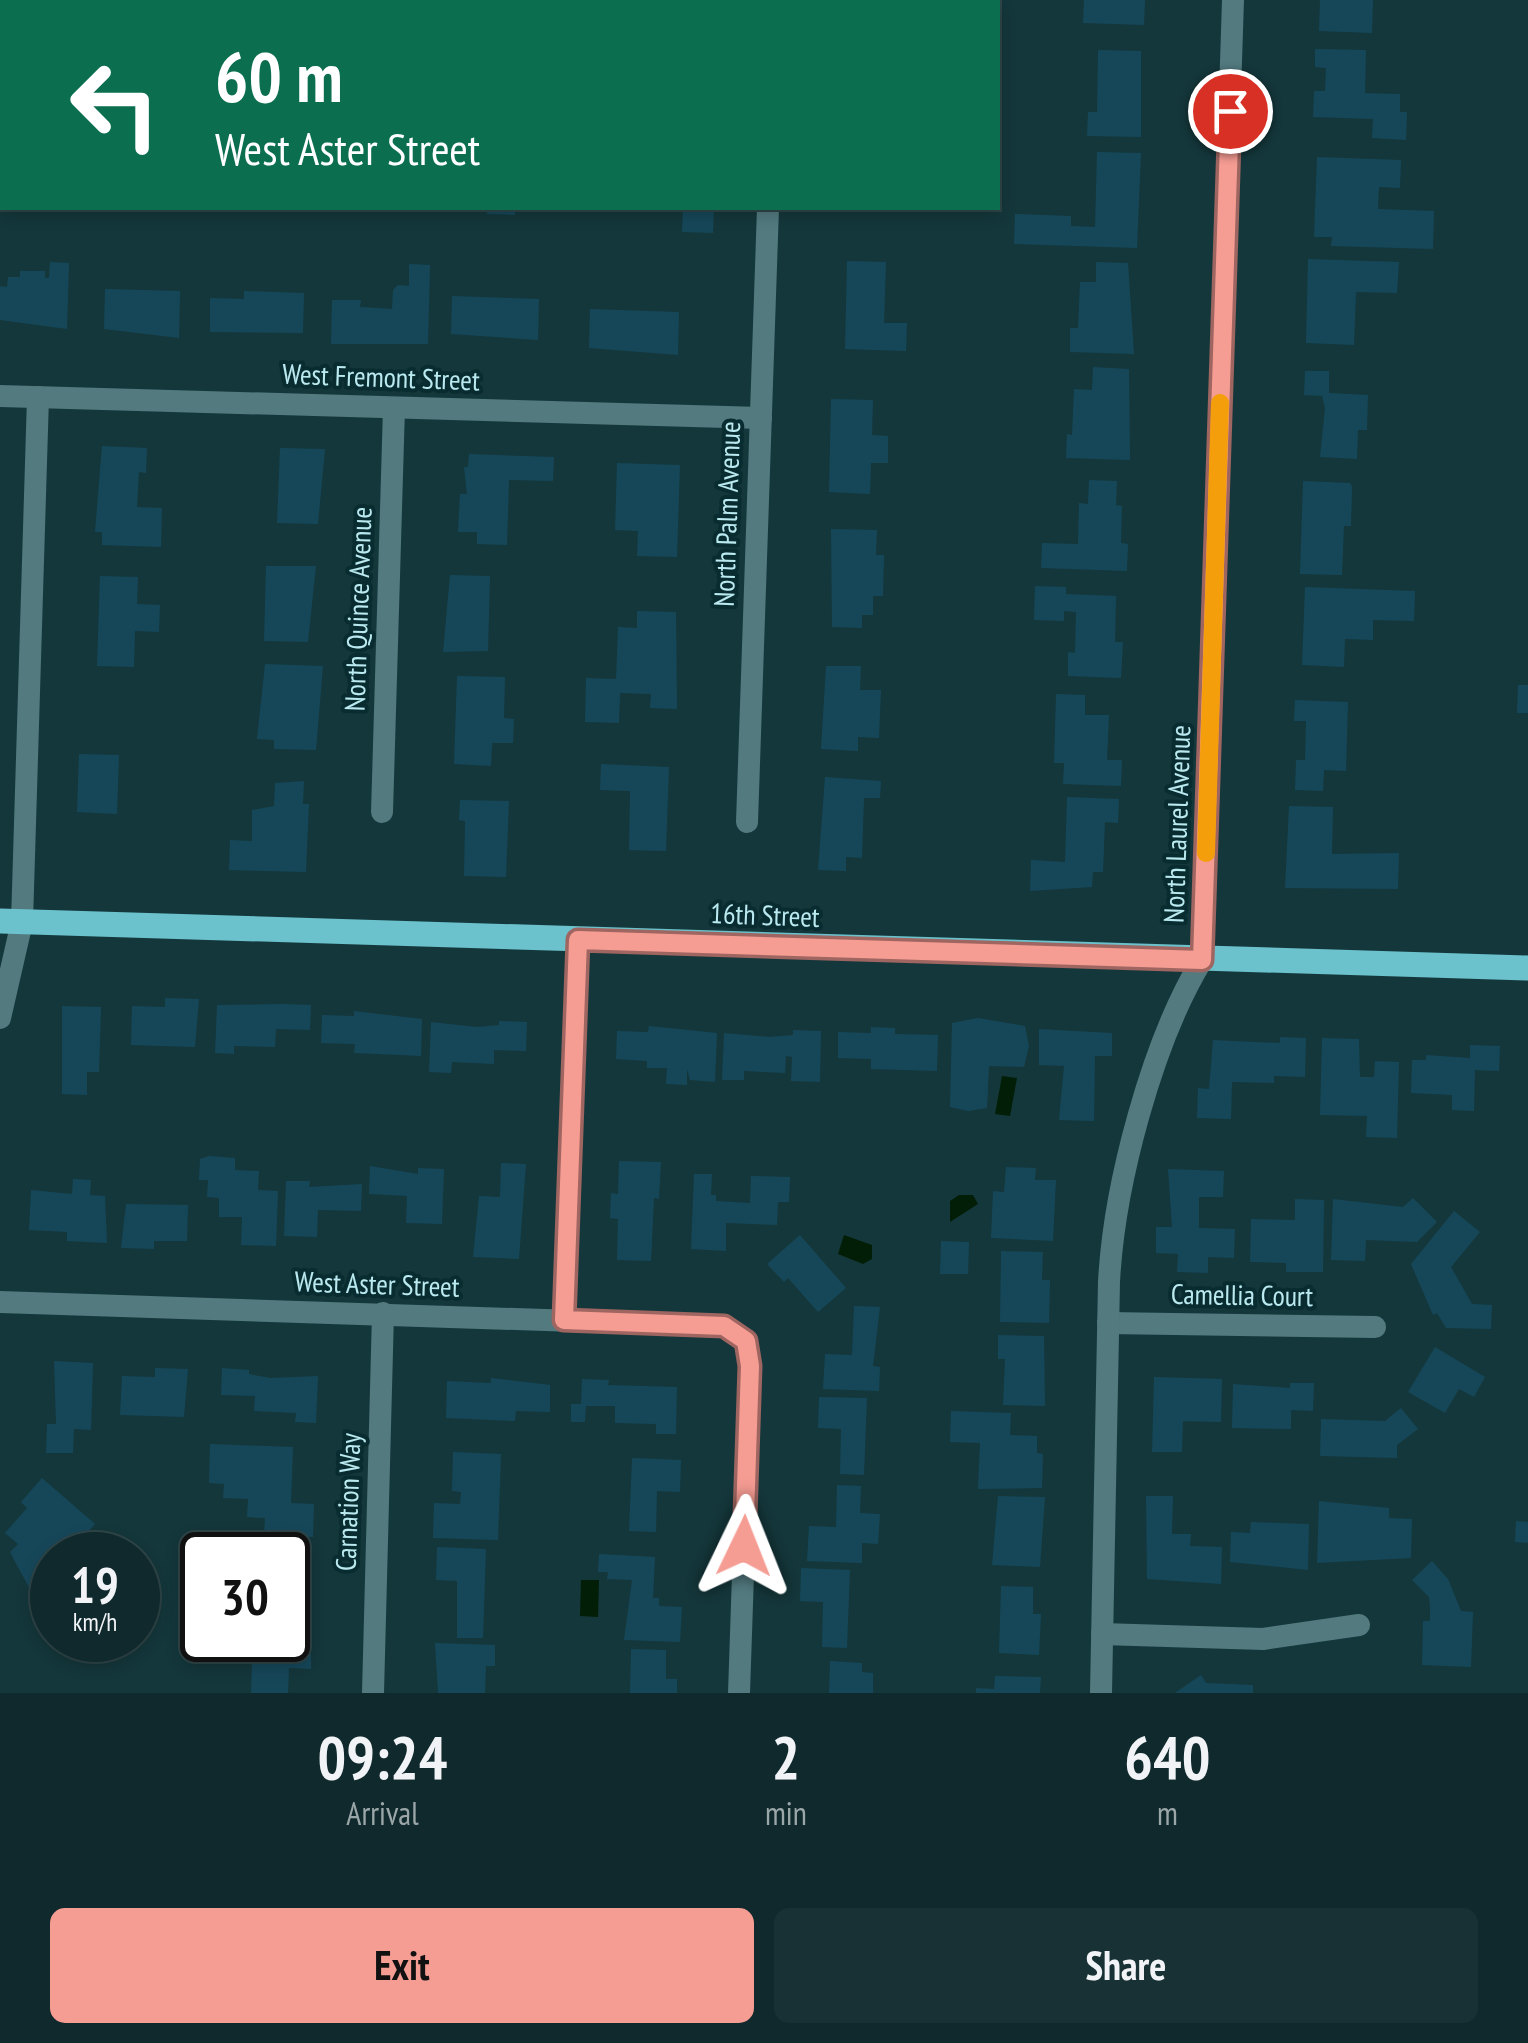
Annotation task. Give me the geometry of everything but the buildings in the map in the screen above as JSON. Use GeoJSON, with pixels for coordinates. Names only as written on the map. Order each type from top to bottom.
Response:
{"type":"FeatureCollection","features":[{"type":"Feature","properties":{"kind":"main road","name":"16th Street"},"geometry":{"type":"LineString","coordinates":[[11,922],[1528,968]]}},
{"type":"Feature","properties":{"kind":"street","name":"North Laurel Avenue"},"geometry":{"type":"LineString","coordinates":[[1102,1693],[1108,1323],[1114,1224],[1129,1158],[1176,1002],[1202,960],[1233,0]]}},
{"type":"Feature","properties":{"kind":"street","name":"North Palm Avenue"},"geometry":{"type":"LineString","coordinates":[[747,822],[768,210]]}},
{"type":"Feature","properties":{"kind":"street","name":"West Fremont Street"},"geometry":{"type":"LineString","coordinates":[[0,396],[761,418]]}},
{"type":"Feature","properties":{"kind":"street"},"geometry":{"type":"LineString","coordinates":[[0,1018],[11,922],[38,397]]}},
{"type":"Feature","properties":{"kind":"street","name":"North Quince Avenue"},"geometry":{"type":"LineString","coordinates":[[382,812],[394,408]]}},
{"type":"Feature","properties":{"kind":"street"},"geometry":{"type":"LineString","coordinates":[[564,1320],[578,940]]}},
{"type":"Feature","properties":{"kind":"street","name":"West Aster Street"},"geometry":{"type":"LineString","coordinates":[[0,1302],[724,1326],[746,1341],[750,1366],[739,1693]]}},
{"type":"Feature","properties":{"kind":"street","name":"Carnation Way"},"geometry":{"type":"LineString","coordinates":[[373,1693],[383,1313]]}},
{"type":"Feature","properties":{"kind":"street","name":"Camellia Court"},"geometry":{"type":"LineString","coordinates":[[1108,1323],[1375,1327]]}},
{"type":"Feature","properties":{"kind":"street"},"geometry":{"type":"LineString","coordinates":[[1102,1634],[1262,1639],[1359,1625]]}},
{"type":"Feature","properties":{"kind":"shaded area"},"geometry":{"type":"Polygon","coordinates":[[[1002,1076],[1017,1078],[1010,1116],[995,1114],[1002,1076]]]}},
{"type":"Feature","properties":{"kind":"shaded area"},"geometry":{"type":"Polygon","coordinates":[[[959,1195],[973,1195],[978,1204],[950,1222],[950,1201],[959,1195]]]}},
{"type":"Feature","properties":{"kind":"shaded area"},"geometry":{"type":"Polygon","coordinates":[[[844,1235],[872,1245],[872,1259],[863,1264],[838,1254],[844,1235]]]}},
{"type":"Feature","properties":{"kind":"shaded area"},"geometry":{"type":"Polygon","coordinates":[[[581,1580],[599,1580],[598,1617],[580,1616],[581,1580]]]}},
{"type":"Feature","properties":{"kind":"slow traffic"},"geometry":{"type":"LineString","coordinates":[[1206,853],[1220,403]]}},
{"type":"Feature","properties":{"kind":"route"},"geometry":{"type":"LineString","coordinates":[[744,1546],[750,1366],[746,1341],[724,1326],[564,1320],[578,940],[1202,960],[1230,111]]}}]}
